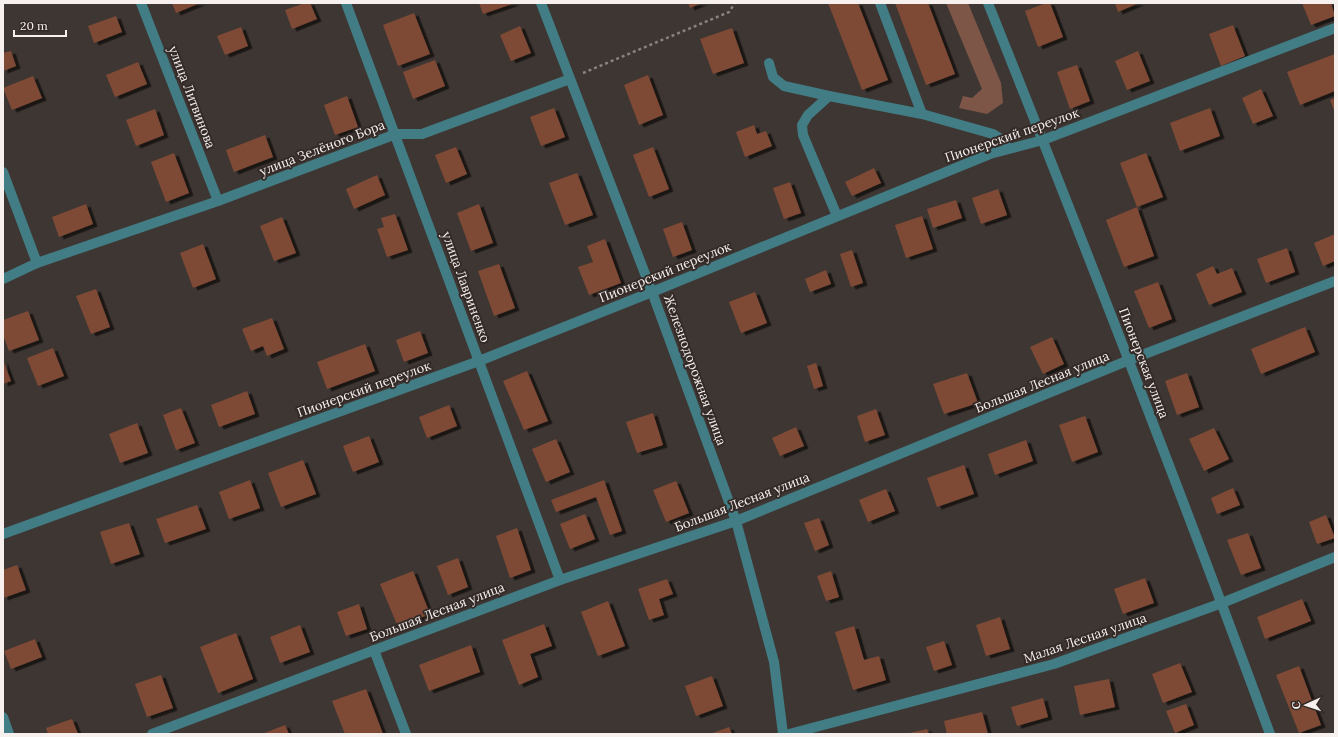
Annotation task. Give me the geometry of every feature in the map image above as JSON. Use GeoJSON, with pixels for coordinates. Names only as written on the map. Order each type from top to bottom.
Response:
{"type":"FeatureCollection","features":[{"type":"Feature","properties":{"kind":"street","name":"улица Литвинова"},"geometry":{"type":"LineString","coordinates":[[141,3],[218,201]]}},
{"type":"Feature","properties":{"kind":"street","name":"улица Лавриненко"},"geometry":{"type":"LineString","coordinates":[[346,3],[396,134],[560,580]]}},
{"type":"Feature","properties":{"kind":"street","name":"Железнодорожная улица"},"geometry":{"type":"LineString","coordinates":[[541,3],[652,292],[736,521],[774,662],[783,734]]}},
{"type":"Feature","properties":{"kind":"street"},"geometry":{"type":"LineString","coordinates":[[880,3],[922,114]]}},
{"type":"Feature","properties":{"kind":"street","name":"Пионерская улица"},"geometry":{"type":"LineString","coordinates":[[988,3],[1129,360],[1222,603],[1270,734]]}},
{"type":"Feature","properties":{"kind":"street","name":"Пионерский переулок"},"geometry":{"type":"LineString","coordinates":[[3,534],[479,361],[990,154],[1043,140],[1335,28]]}},
{"type":"Feature","properties":{"kind":"street"},"geometry":{"type":"LineString","coordinates":[[769,63],[773,78],[784,86],[922,114],[993,134],[1004,141],[1008,149]]}},
{"type":"Feature","properties":{"kind":"street","name":"улица Зелёного Бора"},"geometry":{"type":"LineString","coordinates":[[3,279],[36,263],[218,201],[396,134],[422,134],[570,79]]}},
{"type":"Feature","properties":{"kind":"street"},"geometry":{"type":"LineString","coordinates":[[829,96],[808,115],[802,125],[803,135],[837,216]]}},
{"type":"Feature","properties":{"kind":"street"},"geometry":{"type":"LineString","coordinates":[[3,172],[36,263]]}},
{"type":"Feature","properties":{"kind":"street","name":"Большая Лесная улица"},"geometry":{"type":"LineString","coordinates":[[152,734],[560,580],[736,521],[1129,360],[1335,281]]}},
{"type":"Feature","properties":{"kind":"street","name":"Малая Лесная улица"},"geometry":{"type":"LineString","coordinates":[[789,734],[1054,664],[1222,603],[1335,557]]}},
{"type":"Feature","properties":{"kind":"street"},"geometry":{"type":"LineString","coordinates":[[374,650],[406,734]]}},
{"type":"Feature","properties":{"kind":"street"},"geometry":{"type":"LineString","coordinates":[[3,716],[9,734]]}},
{"type":"Feature","properties":{"kind":"path"},"geometry":{"type":"LineString","coordinates":[[570,79],[729,12],[735,3]]}},
{"type":"Feature","properties":{"kind":"shaded area"},"geometry":{"type":"Polygon","coordinates":[[[946,3],[968,3],[1001,83],[1003,103],[987,114],[959,108],[963,96],[972,98],[982,89],[946,3]]]}},
{"type":"Feature","properties":{"kind":"building"},"geometry":{"type":"Polygon","coordinates":[[[172,3],[200,3],[176,13],[172,3]]]}},
{"type":"Feature","properties":{"kind":"building"},"geometry":{"type":"Polygon","coordinates":[[[305,3],[310,3],[317,19],[292,29],[285,10],[305,3]]]}},
{"type":"Feature","properties":{"kind":"building"},"geometry":{"type":"Polygon","coordinates":[[[479,3],[515,3],[483,14],[479,3]]]}},
{"type":"Feature","properties":{"kind":"building"},"geometry":{"type":"Polygon","coordinates":[[[688,3],[702,3],[690,8],[688,3]]]}},
{"type":"Feature","properties":{"kind":"building"},"geometry":{"type":"Polygon","coordinates":[[[828,3],[858,3],[888,80],[862,90],[828,3]]]}},
{"type":"Feature","properties":{"kind":"building"},"geometry":{"type":"Polygon","coordinates":[[[895,3],[928,3],[955,74],[926,85],[895,3]]]}},
{"type":"Feature","properties":{"kind":"building"},"geometry":{"type":"Polygon","coordinates":[[[1046,3],[1050,3],[1063,37],[1038,47],[1025,11],[1046,3]]]}},
{"type":"Feature","properties":{"kind":"building"},"geometry":{"type":"Polygon","coordinates":[[[1115,3],[1139,3],[1118,12],[1115,3]]]}},
{"type":"Feature","properties":{"kind":"building"},"geometry":{"type":"Polygon","coordinates":[[[1302,3],[1331,3],[1335,16],[1311,25],[1302,3]]]}},
{"type":"Feature","properties":{"kind":"building"},"geometry":{"type":"Polygon","coordinates":[[[414,13],[430,54],[398,66],[383,25],[414,13]]]}},
{"type":"Feature","properties":{"kind":"building"},"geometry":{"type":"Polygon","coordinates":[[[116,16],[122,32],[94,43],[88,26],[116,16]]]}},
{"type":"Feature","properties":{"kind":"building"},"geometry":{"type":"Polygon","coordinates":[[[1233,25],[1245,56],[1221,66],[1209,34],[1233,25]]]}},
{"type":"Feature","properties":{"kind":"building"},"geometry":{"type":"Polygon","coordinates":[[[520,26],[531,53],[511,61],[500,35],[520,26]]]}},
{"type":"Feature","properties":{"kind":"building"},"geometry":{"type":"Polygon","coordinates":[[[241,27],[248,46],[225,55],[217,36],[241,27]]]}},
{"type":"Feature","properties":{"kind":"building"},"geometry":{"type":"Polygon","coordinates":[[[732,28],[744,63],[713,74],[700,39],[732,28]]]}},
{"type":"Feature","properties":{"kind":"building"},"geometry":{"type":"Polygon","coordinates":[[[11,51],[16,66],[3,71],[3,53],[11,51]]]}},
{"type":"Feature","properties":{"kind":"building"},"geometry":{"type":"Polygon","coordinates":[[[1138,51],[1150,81],[1127,90],[1115,61],[1138,51]]]}},
{"type":"Feature","properties":{"kind":"building"},"geometry":{"type":"Polygon","coordinates":[[[1335,54],[1335,91],[1300,105],[1287,72],[1335,54]]]}},
{"type":"Feature","properties":{"kind":"building"},"geometry":{"type":"Polygon","coordinates":[[[435,60],[445,86],[413,99],[403,72],[435,60]]]}},
{"type":"Feature","properties":{"kind":"building"},"geometry":{"type":"Polygon","coordinates":[[[138,62],[147,84],[115,97],[106,75],[138,62]]]}},
{"type":"Feature","properties":{"kind":"building"},"geometry":{"type":"Polygon","coordinates":[[[1077,65],[1090,101],[1070,109],[1057,72],[1077,65]]]}},
{"type":"Feature","properties":{"kind":"building"},"geometry":{"type":"Polygon","coordinates":[[[648,75],[663,115],[639,125],[624,85],[648,75]]]}},
{"type":"Feature","properties":{"kind":"building"},"geometry":{"type":"Polygon","coordinates":[[[33,76],[42,98],[12,110],[3,88],[33,76]]]}},
{"type":"Feature","properties":{"kind":"building"},"geometry":{"type":"Polygon","coordinates":[[[1261,89],[1273,116],[1253,124],[1242,98],[1261,89]]]}},
{"type":"Feature","properties":{"kind":"building"},"geometry":{"type":"Polygon","coordinates":[[[347,96],[358,127],[335,135],[324,105],[347,96]]]}},
{"type":"Feature","properties":{"kind":"building"},"geometry":{"type":"Polygon","coordinates":[[[1335,98],[1335,113],[1330,100],[1335,98]]]}},
{"type":"Feature","properties":{"kind":"building"},"geometry":{"type":"Polygon","coordinates":[[[554,108],[565,137],[541,146],[530,117],[554,108]]]}},
{"type":"Feature","properties":{"kind":"building"},"geometry":{"type":"Polygon","coordinates":[[[1210,108],[1220,136],[1180,151],[1170,123],[1210,108]]]}},
{"type":"Feature","properties":{"kind":"building"},"geometry":{"type":"Polygon","coordinates":[[[155,109],[164,135],[136,146],[126,120],[155,109]]]}},
{"type":"Feature","properties":{"kind":"building"},"geometry":{"type":"Polygon","coordinates":[[[754,125],[757,134],[766,131],[772,146],[745,157],[736,132],[754,125]]]}},
{"type":"Feature","properties":{"kind":"building"},"geometry":{"type":"Polygon","coordinates":[[[265,135],[273,157],[234,172],[226,150],[265,135]]]}},
{"type":"Feature","properties":{"kind":"building"},"geometry":{"type":"Polygon","coordinates":[[[456,147],[467,174],[446,183],[435,155],[456,147]]]}},
{"type":"Feature","properties":{"kind":"building"},"geometry":{"type":"Polygon","coordinates":[[[653,147],[669,189],[649,197],[633,155],[653,147]]]}},
{"type":"Feature","properties":{"kind":"building"},"geometry":{"type":"Polygon","coordinates":[[[174,153],[189,193],[166,202],[151,162],[174,153]]]}},
{"type":"Feature","properties":{"kind":"building"},"geometry":{"type":"Polygon","coordinates":[[[1146,153],[1163,197],[1137,207],[1120,163],[1146,153]]]}},
{"type":"Feature","properties":{"kind":"building"},"geometry":{"type":"Polygon","coordinates":[[[874,168],[881,183],[852,196],[845,182],[874,168]]]}},
{"type":"Feature","properties":{"kind":"building"},"geometry":{"type":"Polygon","coordinates":[[[577,173],[593,215],[565,225],[549,183],[577,173]]]}},
{"type":"Feature","properties":{"kind":"building"},"geometry":{"type":"Polygon","coordinates":[[[377,175],[385,195],[354,209],[346,189],[377,175]]]}},
{"type":"Feature","properties":{"kind":"building"},"geometry":{"type":"Polygon","coordinates":[[[790,182],[801,213],[784,219],[773,188],[790,182]]]}},
{"type":"Feature","properties":{"kind":"building"},"geometry":{"type":"Polygon","coordinates":[[[998,189],[1007,215],[981,224],[972,198],[998,189]]]}},
{"type":"Feature","properties":{"kind":"building"},"geometry":{"type":"Polygon","coordinates":[[[956,200],[962,218],[933,228],[927,209],[956,200]]]}},
{"type":"Feature","properties":{"kind":"building"},"geometry":{"type":"Polygon","coordinates":[[[86,204],[93,224],[59,237],[52,217],[86,204]]]}},
{"type":"Feature","properties":{"kind":"building"},"geometry":{"type":"Polygon","coordinates":[[[479,204],[493,243],[471,251],[457,213],[479,204]]]}},
{"type":"Feature","properties":{"kind":"building"},"geometry":{"type":"Polygon","coordinates":[[[1137,207],[1154,256],[1124,267],[1106,220],[1137,207]]]}},
{"type":"Feature","properties":{"kind":"building"},"geometry":{"type":"Polygon","coordinates":[[[395,214],[408,250],[387,257],[377,229],[384,227],[381,218],[395,214]]]}},
{"type":"Feature","properties":{"kind":"building"},"geometry":{"type":"Polygon","coordinates":[[[922,216],[933,249],[906,258],[895,225],[922,216]]]}},
{"type":"Feature","properties":{"kind":"building"},"geometry":{"type":"Polygon","coordinates":[[[282,217],[296,253],[274,261],[260,226],[282,217]]]}},
{"type":"Feature","properties":{"kind":"building"},"geometry":{"type":"Polygon","coordinates":[[[682,222],[692,250],[673,257],[663,229],[682,222]]]}},
{"type":"Feature","properties":{"kind":"building"},"geometry":{"type":"Polygon","coordinates":[[[1335,234],[1335,261],[1323,266],[1314,243],[1335,234]]]}},
{"type":"Feature","properties":{"kind":"building"},"geometry":{"type":"Polygon","coordinates":[[[605,239],[621,283],[589,295],[578,267],[593,262],[587,246],[605,239]]]}},
{"type":"Feature","properties":{"kind":"building"},"geometry":{"type":"Polygon","coordinates":[[[203,244],[216,279],[193,288],[180,253],[203,244]]]}},
{"type":"Feature","properties":{"kind":"building"},"geometry":{"type":"Polygon","coordinates":[[[1287,248],[1295,272],[1266,283],[1257,259],[1287,248]]]}},
{"type":"Feature","properties":{"kind":"building"},"geometry":{"type":"Polygon","coordinates":[[[852,250],[863,283],[851,287],[840,254],[852,250]]]}},
{"type":"Feature","properties":{"kind":"building"},"geometry":{"type":"Polygon","coordinates":[[[499,264],[515,308],[494,316],[478,271],[499,264]]]}},
{"type":"Feature","properties":{"kind":"building"},"geometry":{"type":"Polygon","coordinates":[[[1213,266],[1217,274],[1232,268],[1242,292],[1209,305],[1196,274],[1213,266]]]}},
{"type":"Feature","properties":{"kind":"building"},"geometry":{"type":"Polygon","coordinates":[[[826,270],[831,284],[810,292],[805,279],[826,270]]]}},
{"type":"Feature","properties":{"kind":"building"},"geometry":{"type":"Polygon","coordinates":[[[1158,282],[1172,319],[1149,328],[1134,291],[1158,282]]]}},
{"type":"Feature","properties":{"kind":"building"},"geometry":{"type":"Polygon","coordinates":[[[96,289],[110,327],[91,334],[76,296],[96,289]]]}},
{"type":"Feature","properties":{"kind":"building"},"geometry":{"type":"Polygon","coordinates":[[[755,292],[767,323],[741,333],[729,302],[755,292]]]}},
{"type":"Feature","properties":{"kind":"building"},"geometry":{"type":"Polygon","coordinates":[[[28,311],[39,340],[9,351],[3,335],[3,320],[28,311]]]}},
{"type":"Feature","properties":{"kind":"building"},"geometry":{"type":"Polygon","coordinates":[[[272,318],[284,349],[267,356],[263,346],[251,351],[242,329],[272,318]]]}},
{"type":"Feature","properties":{"kind":"building"},"geometry":{"type":"Polygon","coordinates":[[[1305,327],[1315,352],[1261,374],[1251,349],[1305,327]]]}},
{"type":"Feature","properties":{"kind":"building"},"geometry":{"type":"Polygon","coordinates":[[[420,331],[428,353],[404,362],[396,340],[420,331]]]}},
{"type":"Feature","properties":{"kind":"building"},"geometry":{"type":"Polygon","coordinates":[[[1052,337],[1064,364],[1043,374],[1030,347],[1052,337]]]}},
{"type":"Feature","properties":{"kind":"building"},"geometry":{"type":"Polygon","coordinates":[[[365,344],[375,371],[327,389],[317,362],[365,344]]]}},
{"type":"Feature","properties":{"kind":"building"},"geometry":{"type":"Polygon","coordinates":[[[53,348],[64,376],[38,386],[27,358],[53,348]]]}},
{"type":"Feature","properties":{"kind":"building"},"geometry":{"type":"Polygon","coordinates":[[[3,360],[11,381],[3,384],[3,360]]]}},
{"type":"Feature","properties":{"kind":"building"},"geometry":{"type":"Polygon","coordinates":[[[816,363],[823,386],[814,389],[807,366],[816,363]]]}},
{"type":"Feature","properties":{"kind":"building"},"geometry":{"type":"Polygon","coordinates":[[[527,371],[548,421],[524,430],[503,381],[527,371]]]}},
{"type":"Feature","properties":{"kind":"building"},"geometry":{"type":"Polygon","coordinates":[[[967,373],[978,403],[944,414],[933,384],[967,373]]]}},
{"type":"Feature","properties":{"kind":"building"},"geometry":{"type":"Polygon","coordinates":[[[1187,373],[1199,407],[1177,415],[1165,381],[1187,373]]]}},
{"type":"Feature","properties":{"kind":"building"},"geometry":{"type":"Polygon","coordinates":[[[247,391],[255,414],[219,427],[211,405],[247,391]]]}},
{"type":"Feature","properties":{"kind":"building"},"geometry":{"type":"Polygon","coordinates":[[[449,405],[457,426],[427,438],[419,417],[449,405]]]}},
{"type":"Feature","properties":{"kind":"building"},"geometry":{"type":"Polygon","coordinates":[[[181,408],[195,443],[176,450],[163,415],[181,408]]]}},
{"type":"Feature","properties":{"kind":"building"},"geometry":{"type":"Polygon","coordinates":[[[876,409],[885,435],[865,442],[857,416],[876,409]]]}},
{"type":"Feature","properties":{"kind":"building"},"geometry":{"type":"Polygon","coordinates":[[[653,413],[663,445],[637,453],[626,422],[653,413]]]}},
{"type":"Feature","properties":{"kind":"building"},"geometry":{"type":"Polygon","coordinates":[[[1085,416],[1098,452],[1072,462],[1059,425],[1085,416]]]}},
{"type":"Feature","properties":{"kind":"building"},"geometry":{"type":"Polygon","coordinates":[[[137,423],[148,453],[120,463],[109,434],[137,423]]]}},
{"type":"Feature","properties":{"kind":"building"},"geometry":{"type":"Polygon","coordinates":[[[796,427],[804,446],[780,456],[772,438],[796,427]]]}},
{"type":"Feature","properties":{"kind":"building"},"geometry":{"type":"Polygon","coordinates":[[[1214,428],[1229,459],[1204,471],[1189,439],[1214,428]]]}},
{"type":"Feature","properties":{"kind":"building"},"geometry":{"type":"Polygon","coordinates":[[[369,436],[379,462],[353,472],[343,446],[369,436]]]}},
{"type":"Feature","properties":{"kind":"building"},"geometry":{"type":"Polygon","coordinates":[[[556,439],[570,472],[546,482],[532,449],[556,439]]]}},
{"type":"Feature","properties":{"kind":"building"},"geometry":{"type":"Polygon","coordinates":[[[1026,440],[1033,461],[995,475],[988,454],[1026,440]]]}},
{"type":"Feature","properties":{"kind":"building"},"geometry":{"type":"Polygon","coordinates":[[[303,460],[316,494],[281,507],[268,473],[303,460]]]}},
{"type":"Feature","properties":{"kind":"building"},"geometry":{"type":"Polygon","coordinates":[[[964,465],[974,494],[937,507],[927,478],[964,465]]]}},
{"type":"Feature","properties":{"kind":"building"},"geometry":{"type":"Polygon","coordinates":[[[250,480],[260,508],[229,519],[219,492],[250,480]]]}},
{"type":"Feature","properties":{"kind":"building"},"geometry":{"type":"Polygon","coordinates":[[[604,480],[622,531],[610,535],[596,497],[556,512],[551,500],[604,480]]]}},
{"type":"Feature","properties":{"kind":"building"},"geometry":{"type":"Polygon","coordinates":[[[676,481],[689,513],[666,522],[653,490],[676,481]]]}},
{"type":"Feature","properties":{"kind":"building"},"geometry":{"type":"Polygon","coordinates":[[[1233,488],[1240,505],[1217,514],[1211,498],[1233,488]]]}},
{"type":"Feature","properties":{"kind":"building"},"geometry":{"type":"Polygon","coordinates":[[[886,489],[895,511],[868,522],[859,500],[886,489]]]}},
{"type":"Feature","properties":{"kind":"building"},"geometry":{"type":"Polygon","coordinates":[[[197,505],[206,529],[165,543],[156,519],[197,505]]]}},
{"type":"Feature","properties":{"kind":"building"},"geometry":{"type":"Polygon","coordinates":[[[585,514],[595,539],[570,549],[560,524],[585,514]]]}},
{"type":"Feature","properties":{"kind":"building"},"geometry":{"type":"Polygon","coordinates":[[[1326,515],[1335,538],[1317,544],[1309,522],[1326,515]]]}},
{"type":"Feature","properties":{"kind":"building"},"geometry":{"type":"Polygon","coordinates":[[[819,518],[829,545],[815,551],[804,523],[819,518]]]}},
{"type":"Feature","properties":{"kind":"building"},"geometry":{"type":"Polygon","coordinates":[[[129,523],[140,554],[111,564],[100,532],[129,523]]]}},
{"type":"Feature","properties":{"kind":"building"},"geometry":{"type":"Polygon","coordinates":[[[517,528],[531,570],[510,578],[496,536],[517,528]]]}},
{"type":"Feature","properties":{"kind":"building"},"geometry":{"type":"Polygon","coordinates":[[[1248,533],[1261,568],[1241,575],[1227,540],[1248,533]]]}},
{"type":"Feature","properties":{"kind":"building"},"geometry":{"type":"Polygon","coordinates":[[[458,558],[468,587],[448,595],[437,566],[458,558]]]}},
{"type":"Feature","properties":{"kind":"building"},"geometry":{"type":"Polygon","coordinates":[[[17,565],[26,590],[3,598],[3,570],[17,565]]]}},
{"type":"Feature","properties":{"kind":"building"},"geometry":{"type":"Polygon","coordinates":[[[413,571],[430,614],[398,627],[380,584],[413,571]]]}},
{"type":"Feature","properties":{"kind":"building"},"geometry":{"type":"Polygon","coordinates":[[[831,571],[839,597],[826,601],[817,576],[831,571]]]}},
{"type":"Feature","properties":{"kind":"building"},"geometry":{"type":"Polygon","coordinates":[[[1145,578],[1154,603],[1123,614],[1114,589],[1145,578]]]}},
{"type":"Feature","properties":{"kind":"building"},"geometry":{"type":"Polygon","coordinates":[[[667,579],[673,594],[659,599],[664,615],[649,620],[638,589],[667,579]]]}},
{"type":"Feature","properties":{"kind":"building"},"geometry":{"type":"Polygon","coordinates":[[[1302,599],[1311,621],[1265,639],[1257,617],[1302,599]]]}},
{"type":"Feature","properties":{"kind":"building"},"geometry":{"type":"Polygon","coordinates":[[[608,601],[625,646],[598,656],[581,612],[608,601]]]}},
{"type":"Feature","properties":{"kind":"building"},"geometry":{"type":"Polygon","coordinates":[[[359,604],[367,629],[346,636],[337,612],[359,604]]]}},
{"type":"Feature","properties":{"kind":"building"},"geometry":{"type":"Polygon","coordinates":[[[1000,617],[1010,649],[986,656],[976,625],[1000,617]]]}},
{"type":"Feature","properties":{"kind":"building"},"geometry":{"type":"Polygon","coordinates":[[[544,624],[552,646],[530,654],[538,677],[519,685],[502,640],[544,624]]]}},
{"type":"Feature","properties":{"kind":"building"},"geometry":{"type":"Polygon","coordinates":[[[300,625],[310,652],[280,663],[270,637],[300,625]]]}},
{"type":"Feature","properties":{"kind":"building"},"geometry":{"type":"Polygon","coordinates":[[[854,626],[864,660],[879,656],[886,680],[853,690],[835,632],[854,626]]]}},
{"type":"Feature","properties":{"kind":"building"},"geometry":{"type":"Polygon","coordinates":[[[236,633],[253,679],[218,693],[200,647],[236,633]]]}},
{"type":"Feature","properties":{"kind":"building"},"geometry":{"type":"Polygon","coordinates":[[[35,639],[42,657],[11,669],[4,651],[35,639]]]}},
{"type":"Feature","properties":{"kind":"building"},"geometry":{"type":"Polygon","coordinates":[[[944,641],[952,665],[934,671],[926,647],[944,641]]]}},
{"type":"Feature","properties":{"kind":"building"},"geometry":{"type":"Polygon","coordinates":[[[471,645],[480,672],[429,691],[419,665],[471,645]]]}},
{"type":"Feature","properties":{"kind":"building"},"geometry":{"type":"Polygon","coordinates":[[[1180,663],[1192,692],[1163,703],[1152,674],[1180,663]]]}},
{"type":"Feature","properties":{"kind":"building"},"geometry":{"type":"Polygon","coordinates":[[[1299,666],[1321,725],[1299,733],[1276,675],[1299,666]]]}},
{"type":"Feature","properties":{"kind":"building"},"geometry":{"type":"Polygon","coordinates":[[[161,675],[173,708],[147,717],[135,684],[161,675]]]}},
{"type":"Feature","properties":{"kind":"building"},"geometry":{"type":"Polygon","coordinates":[[[712,676],[723,706],[696,716],[685,686],[712,676]]]}},
{"type":"Feature","properties":{"kind":"building"},"geometry":{"type":"Polygon","coordinates":[[[1109,679],[1115,707],[1080,715],[1074,686],[1109,679]]]}},
{"type":"Feature","properties":{"kind":"building"},"geometry":{"type":"Polygon","coordinates":[[[366,689],[383,734],[345,734],[332,701],[366,689]]]}},
{"type":"Feature","properties":{"kind":"building"},"geometry":{"type":"Polygon","coordinates":[[[1043,698],[1048,717],[1017,726],[1011,707],[1043,698]]]}},
{"type":"Feature","properties":{"kind":"building"},"geometry":{"type":"Polygon","coordinates":[[[1186,704],[1194,725],[1175,733],[1166,711],[1186,704]]]}},
{"type":"Feature","properties":{"kind":"building"},"geometry":{"type":"Polygon","coordinates":[[[982,712],[988,734],[947,734],[944,721],[982,712]]]}},
{"type":"Feature","properties":{"kind":"building"},"geometry":{"type":"Polygon","coordinates":[[[72,719],[78,734],[48,734],[46,728],[72,719]]]}},
{"type":"Feature","properties":{"kind":"building"},"geometry":{"type":"Polygon","coordinates":[[[285,725],[289,734],[262,734],[285,725]]]}},
{"type":"Feature","properties":{"kind":"building"},"geometry":{"type":"Polygon","coordinates":[[[729,727],[732,734],[710,734],[729,727]]]}},
{"type":"Feature","properties":{"kind":"building"},"geometry":{"type":"Polygon","coordinates":[[[927,729],[929,734],[910,734],[910,733],[927,729]]]}}]}
